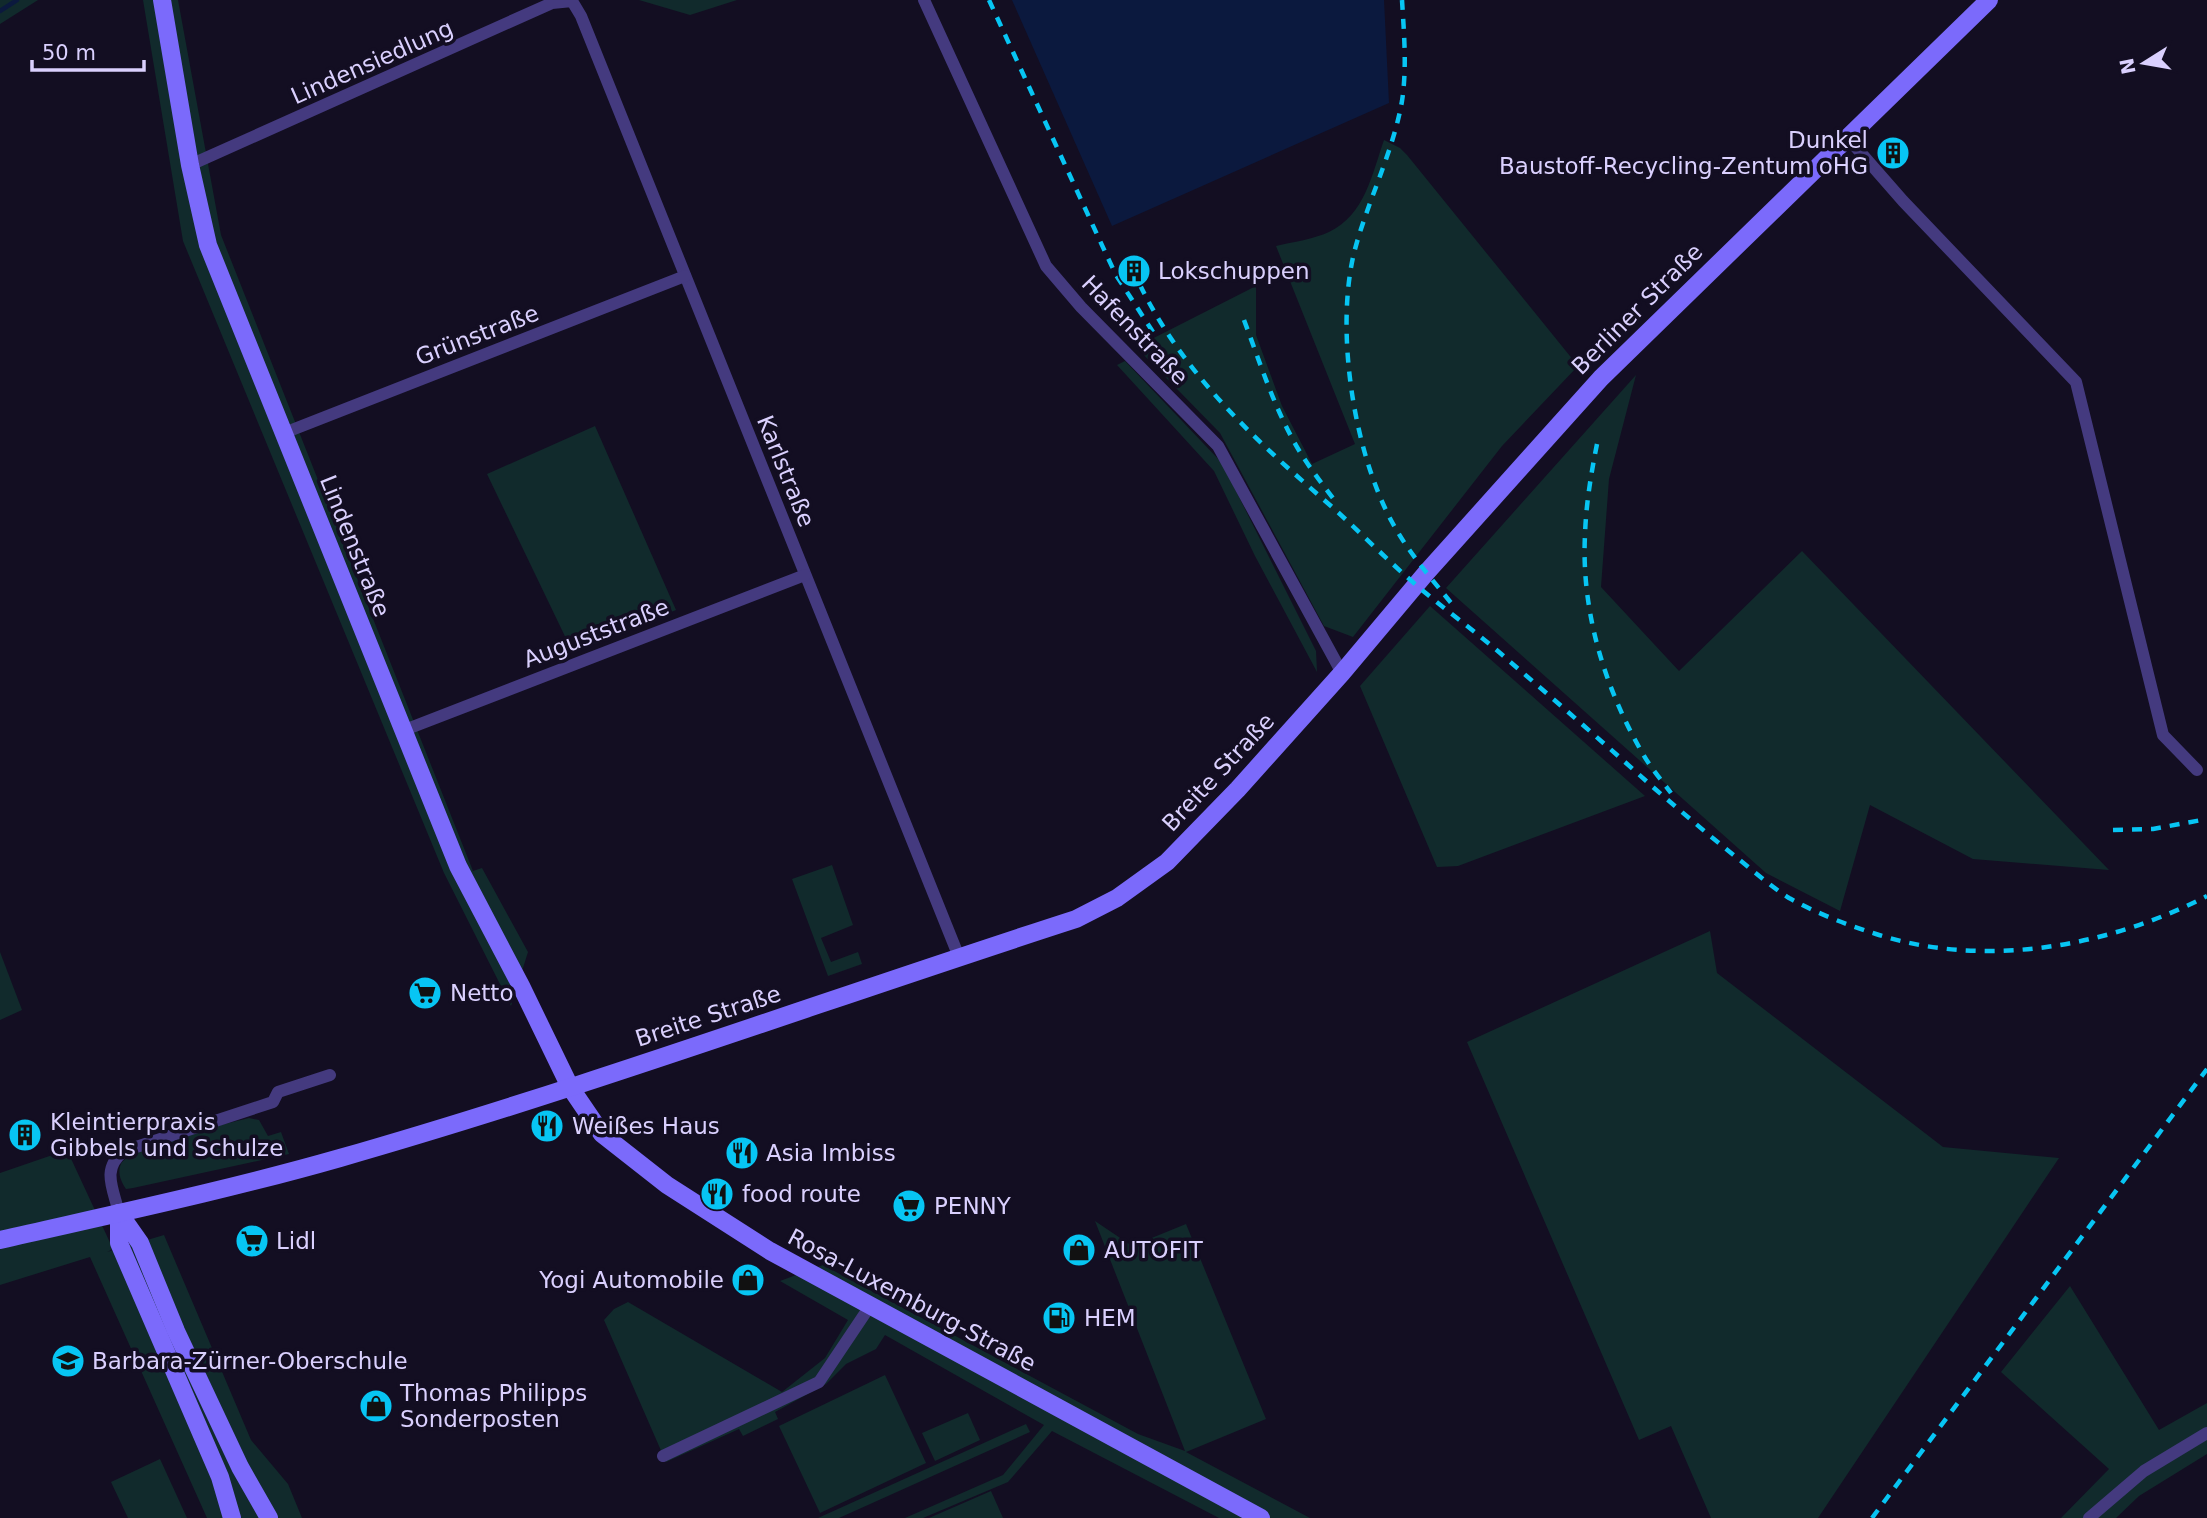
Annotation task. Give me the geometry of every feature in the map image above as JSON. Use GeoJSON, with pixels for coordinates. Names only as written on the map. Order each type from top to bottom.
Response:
{"type":"FeatureCollection","features":[{"type":"Feature","properties":{"kind":"main road","name":"Lindenstraße"},"geometry":{"type":"LineString","coordinates":[[162,0],[190,165],[208,245],[458,866],[570,1087]]}},
{"type":"Feature","properties":{"kind":"main road","name":"Berliner Straße"},"geometry":{"type":"LineString","coordinates":[[1342,673],[1426,573],[1601,378],[1989,0]]}},
{"type":"Feature","properties":{"kind":"main road","name":"Breite Straße"},"geometry":{"type":"LineString","coordinates":[[0,1240],[318,1164],[570,1087],[1076,919],[1117,898],[1167,862],[1238,789],[1342,673]]}},
{"type":"Feature","properties":{"kind":"main road","name":"Rosa-Luxemburg-Straße"},"geometry":{"type":"LineString","coordinates":[[570,1087],[601,1134],[667,1185],[770,1251],[1261,1518]]}},
{"type":"Feature","properties":{"kind":"main road"},"geometry":{"type":"LineString","coordinates":[[119,1213],[119,1243],[220,1477],[232,1518]]}},
{"type":"Feature","properties":{"kind":"main road"},"geometry":{"type":"LineString","coordinates":[[119,1213],[140,1244],[176,1331],[240,1467],[269,1518]]}},
{"type":"Feature","properties":{"kind":"street","name":"Hafenstraße"},"geometry":{"type":"LineString","coordinates":[[925,0],[1046,266],[1081,307],[1218,446],[1342,673]]}},
{"type":"Feature","properties":{"kind":"street","name":"Lindensiedlung"},"geometry":{"type":"LineString","coordinates":[[190,165],[552,4],[572,1]]}},
{"type":"Feature","properties":{"kind":"street","name":"Karlstraße"},"geometry":{"type":"LineString","coordinates":[[572,1],[582,16],[959,957]]}},
{"type":"Feature","properties":{"kind":"street"},"geometry":{"type":"LineString","coordinates":[[1847,137],[1913,211],[2076,382],[2163,735],[2197,770]]}},
{"type":"Feature","properties":{"kind":"street","name":"Grünstraße"},"geometry":{"type":"LineString","coordinates":[[284,433],[685,276]]}},
{"type":"Feature","properties":{"kind":"street","name":"Auguststraße"},"geometry":{"type":"LineString","coordinates":[[402,731],[805,575]]}},
{"type":"Feature","properties":{"kind":"street"},"geometry":{"type":"LineString","coordinates":[[119,1213],[109,1170],[113,1159],[124,1150],[273,1102],[278,1092],[330,1075]]}},
{"type":"Feature","properties":{"kind":"street"},"geometry":{"type":"LineString","coordinates":[[663,1456],[819,1382],[870,1306]]}},
{"type":"Feature","properties":{"kind":"street"},"geometry":{"type":"LineString","coordinates":[[2090,1518],[2144,1471],[2207,1433]]}},
{"type":"Feature","properties":{"kind":"green space"},"geometry":{"type":"Polygon","coordinates":[[[0,0],[38,0],[0,24],[0,0]]]}},
{"type":"Feature","properties":{"kind":"green space"},"geometry":{"type":"Polygon","coordinates":[[[143,0],[178,0],[221,235],[473,871],[482,868],[528,952],[511,1006],[444,873],[183,241],[143,0]]]}},
{"type":"Feature","properties":{"kind":"green space"},"geometry":{"type":"Polygon","coordinates":[[[639,0],[737,0],[690,15],[639,0]]]}},
{"type":"Feature","properties":{"kind":"green space"},"geometry":{"type":"Polygon","coordinates":[[[1384,140],[1407,155],[1578,366],[1502,446],[1353,637],[1324,626],[1220,433],[1136,347],[1256,286],[1256,335],[1282,406],[1312,464],[1355,444],[1276,246],[1323,234],[1341,225],[1366,192],[1384,140]]]}},
{"type":"Feature","properties":{"kind":"green space"},"geometry":{"type":"Polygon","coordinates":[[[1125,361],[1222,463],[1316,651],[1317,672],[1255,556],[1214,471],[1117,365],[1125,361]]]}},
{"type":"Feature","properties":{"kind":"green space"},"geometry":{"type":"Polygon","coordinates":[[[1636,375],[1609,479],[1601,587],[1679,671],[1802,551],[2109,870],[1973,859],[1870,805],[1840,911],[1766,873],[1446,588],[1636,375]]]}},
{"type":"Feature","properties":{"kind":"green space"},"geometry":{"type":"Polygon","coordinates":[[[595,426],[676,610],[573,653],[487,474],[595,426]]]}},
{"type":"Feature","properties":{"kind":"green space"},"geometry":{"type":"Polygon","coordinates":[[[1430,606],[1645,796],[1458,866],[1437,867],[1360,686],[1430,606]]]}},
{"type":"Feature","properties":{"kind":"green space"},"geometry":{"type":"Polygon","coordinates":[[[832,865],[853,925],[821,938],[831,962],[858,952],[862,964],[828,976],[792,879],[832,865]]]}},
{"type":"Feature","properties":{"kind":"green space"},"geometry":{"type":"Polygon","coordinates":[[[1710,931],[1717,973],[1943,1147],[2059,1158],[1818,1518],[1711,1518],[1671,1426],[1639,1440],[1467,1042],[1710,931]]]}},
{"type":"Feature","properties":{"kind":"green space"},"geometry":{"type":"Polygon","coordinates":[[[0,952],[22,1010],[0,1020],[0,952]]]}},
{"type":"Feature","properties":{"kind":"green space"},"geometry":{"type":"Polygon","coordinates":[[[249,1118],[259,1120],[268,1136],[281,1132],[289,1154],[126,1189],[120,1167],[128,1158],[180,1137],[249,1118]]]}},
{"type":"Feature","properties":{"kind":"green space"},"geometry":{"type":"Polygon","coordinates":[[[67,1150],[113,1249],[107,1252],[164,1235],[251,1440],[288,1484],[302,1518],[207,1518],[90,1257],[0,1285],[0,1173],[67,1150]]]}},
{"type":"Feature","properties":{"kind":"green space"},"geometry":{"type":"Polygon","coordinates":[[[1095,1221],[1132,1246],[1186,1224],[1266,1419],[1186,1452],[1310,1518],[1219,1518],[1052,1431],[1008,1482],[923,1518],[905,1518],[1003,1475],[1044,1425],[885,1335],[876,1349],[846,1364],[826,1384],[775,1412],[778,1419],[743,1436],[739,1429],[666,1462],[604,1320],[614,1309],[628,1302],[782,1392],[825,1358],[848,1320],[780,1281],[823,1265],[1138,1434],[1185,1451],[1095,1221]]]}},
{"type":"Feature","properties":{"kind":"green space"},"geometry":{"type":"Polygon","coordinates":[[[2070,1286],[2159,1430],[2207,1403],[2207,1454],[2139,1496],[2116,1518],[2061,1518],[2109,1469],[2001,1372],[2070,1286]]]}},
{"type":"Feature","properties":{"kind":"green space"},"geometry":{"type":"Polygon","coordinates":[[[885,1375],[926,1463],[820,1513],[779,1426],[885,1375]]]}},
{"type":"Feature","properties":{"kind":"green space"},"geometry":{"type":"Polygon","coordinates":[[[968,1413],[980,1440],[935,1461],[922,1433],[968,1413]]]}},
{"type":"Feature","properties":{"kind":"green space"},"geometry":{"type":"Polygon","coordinates":[[[1026,1424],[1030,1432],[839,1518],[818,1518],[1026,1424]]]}},
{"type":"Feature","properties":{"kind":"green space"},"geometry":{"type":"Polygon","coordinates":[[[160,1459],[187,1518],[128,1518],[111,1482],[160,1459]]]}},
{"type":"Feature","properties":{"kind":"green space"},"geometry":{"type":"Polygon","coordinates":[[[991,1491],[1003,1518],[929,1518],[991,1491]]]}},
{"type":"Feature","properties":{"kind":"water"},"geometry":{"type":"Polygon","coordinates":[[[1012,0],[1384,0],[1389,103],[1112,226],[1012,0]]]}},
{"type":"Feature","properties":{"kind":"waterway"},"geometry":{"type":"LineString","coordinates":[[0,11],[17,0]]}},
{"type":"Feature","properties":{"kind":"railway"},"geometry":{"type":"LineString","coordinates":[[989,0],[1116,275],[1153,332]]}},
{"type":"Feature","properties":{"kind":"railway"},"geometry":{"type":"LineString","coordinates":[[1402,0],[1404,89],[1393,140],[1354,253],[1349,284],[1348,354],[1358,427],[1379,494],[1405,544],[1452,604]]}},
{"type":"Feature","properties":{"kind":"railway"},"geometry":{"type":"LineString","coordinates":[[1140,285],[1158,318],[1200,377],[1276,457],[1415,584],[1497,650],[1708,834],[1789,898],[1854,927],[1917,945],[2002,951],[2087,940],[2169,914],[2207,896]]}},
{"type":"Feature","properties":{"kind":"railway"},"geometry":{"type":"LineString","coordinates":[[1244,320],[1285,424],[1307,463],[1336,502]]}},
{"type":"Feature","properties":{"kind":"railway"},"geometry":{"type":"LineString","coordinates":[[1597,444],[1585,535],[1587,592],[1592,621],[1598,649],[1617,703],[1643,754],[1671,793]]}},
{"type":"Feature","properties":{"kind":"railway"},"geometry":{"type":"LineString","coordinates":[[2113,830],[2153,829],[2207,819]]}},
{"type":"Feature","properties":{"kind":"railway"},"geometry":{"type":"LineString","coordinates":[[1872,1518],[2207,1069]]}},
{"type":"Feature","properties":{"kind":"place","name":"Dunkel Baustoff-Recycling-Zentum oHG"},"geometry":{"type":"Point","coordinates":[1893,153]}},
{"type":"Feature","properties":{"kind":"place","name":"Lokschuppen"},"geometry":{"type":"Point","coordinates":[1134,271]}},
{"type":"Feature","properties":{"kind":"place","name":"Netto"},"geometry":{"type":"Point","coordinates":[425,993]}},
{"type":"Feature","properties":{"kind":"place","name":"Weißes Haus"},"geometry":{"type":"Point","coordinates":[547,1126]}},
{"type":"Feature","properties":{"kind":"place","name":"Kleintierpraxis Gibbels und Schulze"},"geometry":{"type":"Point","coordinates":[25,1135]}},
{"type":"Feature","properties":{"kind":"place","name":"Asia Imbiss"},"geometry":{"type":"Point","coordinates":[742,1153]}},
{"type":"Feature","properties":{"kind":"place","name":"food route"},"geometry":{"type":"Point","coordinates":[717,1194]}},
{"type":"Feature","properties":{"kind":"place","name":"PENNY"},"geometry":{"type":"Point","coordinates":[909,1206]}},
{"type":"Feature","properties":{"kind":"place","name":"Lidl"},"geometry":{"type":"Point","coordinates":[252,1241]}},
{"type":"Feature","properties":{"kind":"place","name":"AUTOFIT"},"geometry":{"type":"Point","coordinates":[1079,1250]}},
{"type":"Feature","properties":{"kind":"place","name":"Yogi Automobile"},"geometry":{"type":"Point","coordinates":[748,1280]}},
{"type":"Feature","properties":{"kind":"place","name":"HEM"},"geometry":{"type":"Point","coordinates":[1059,1318]}},
{"type":"Feature","properties":{"kind":"place","name":"Barbara-Zürner-Oberschule"},"geometry":{"type":"Point","coordinates":[68,1361]}},
{"type":"Feature","properties":{"kind":"place","name":"Thomas Philipps Sonderposten"},"geometry":{"type":"Point","coordinates":[376,1406]}}]}
